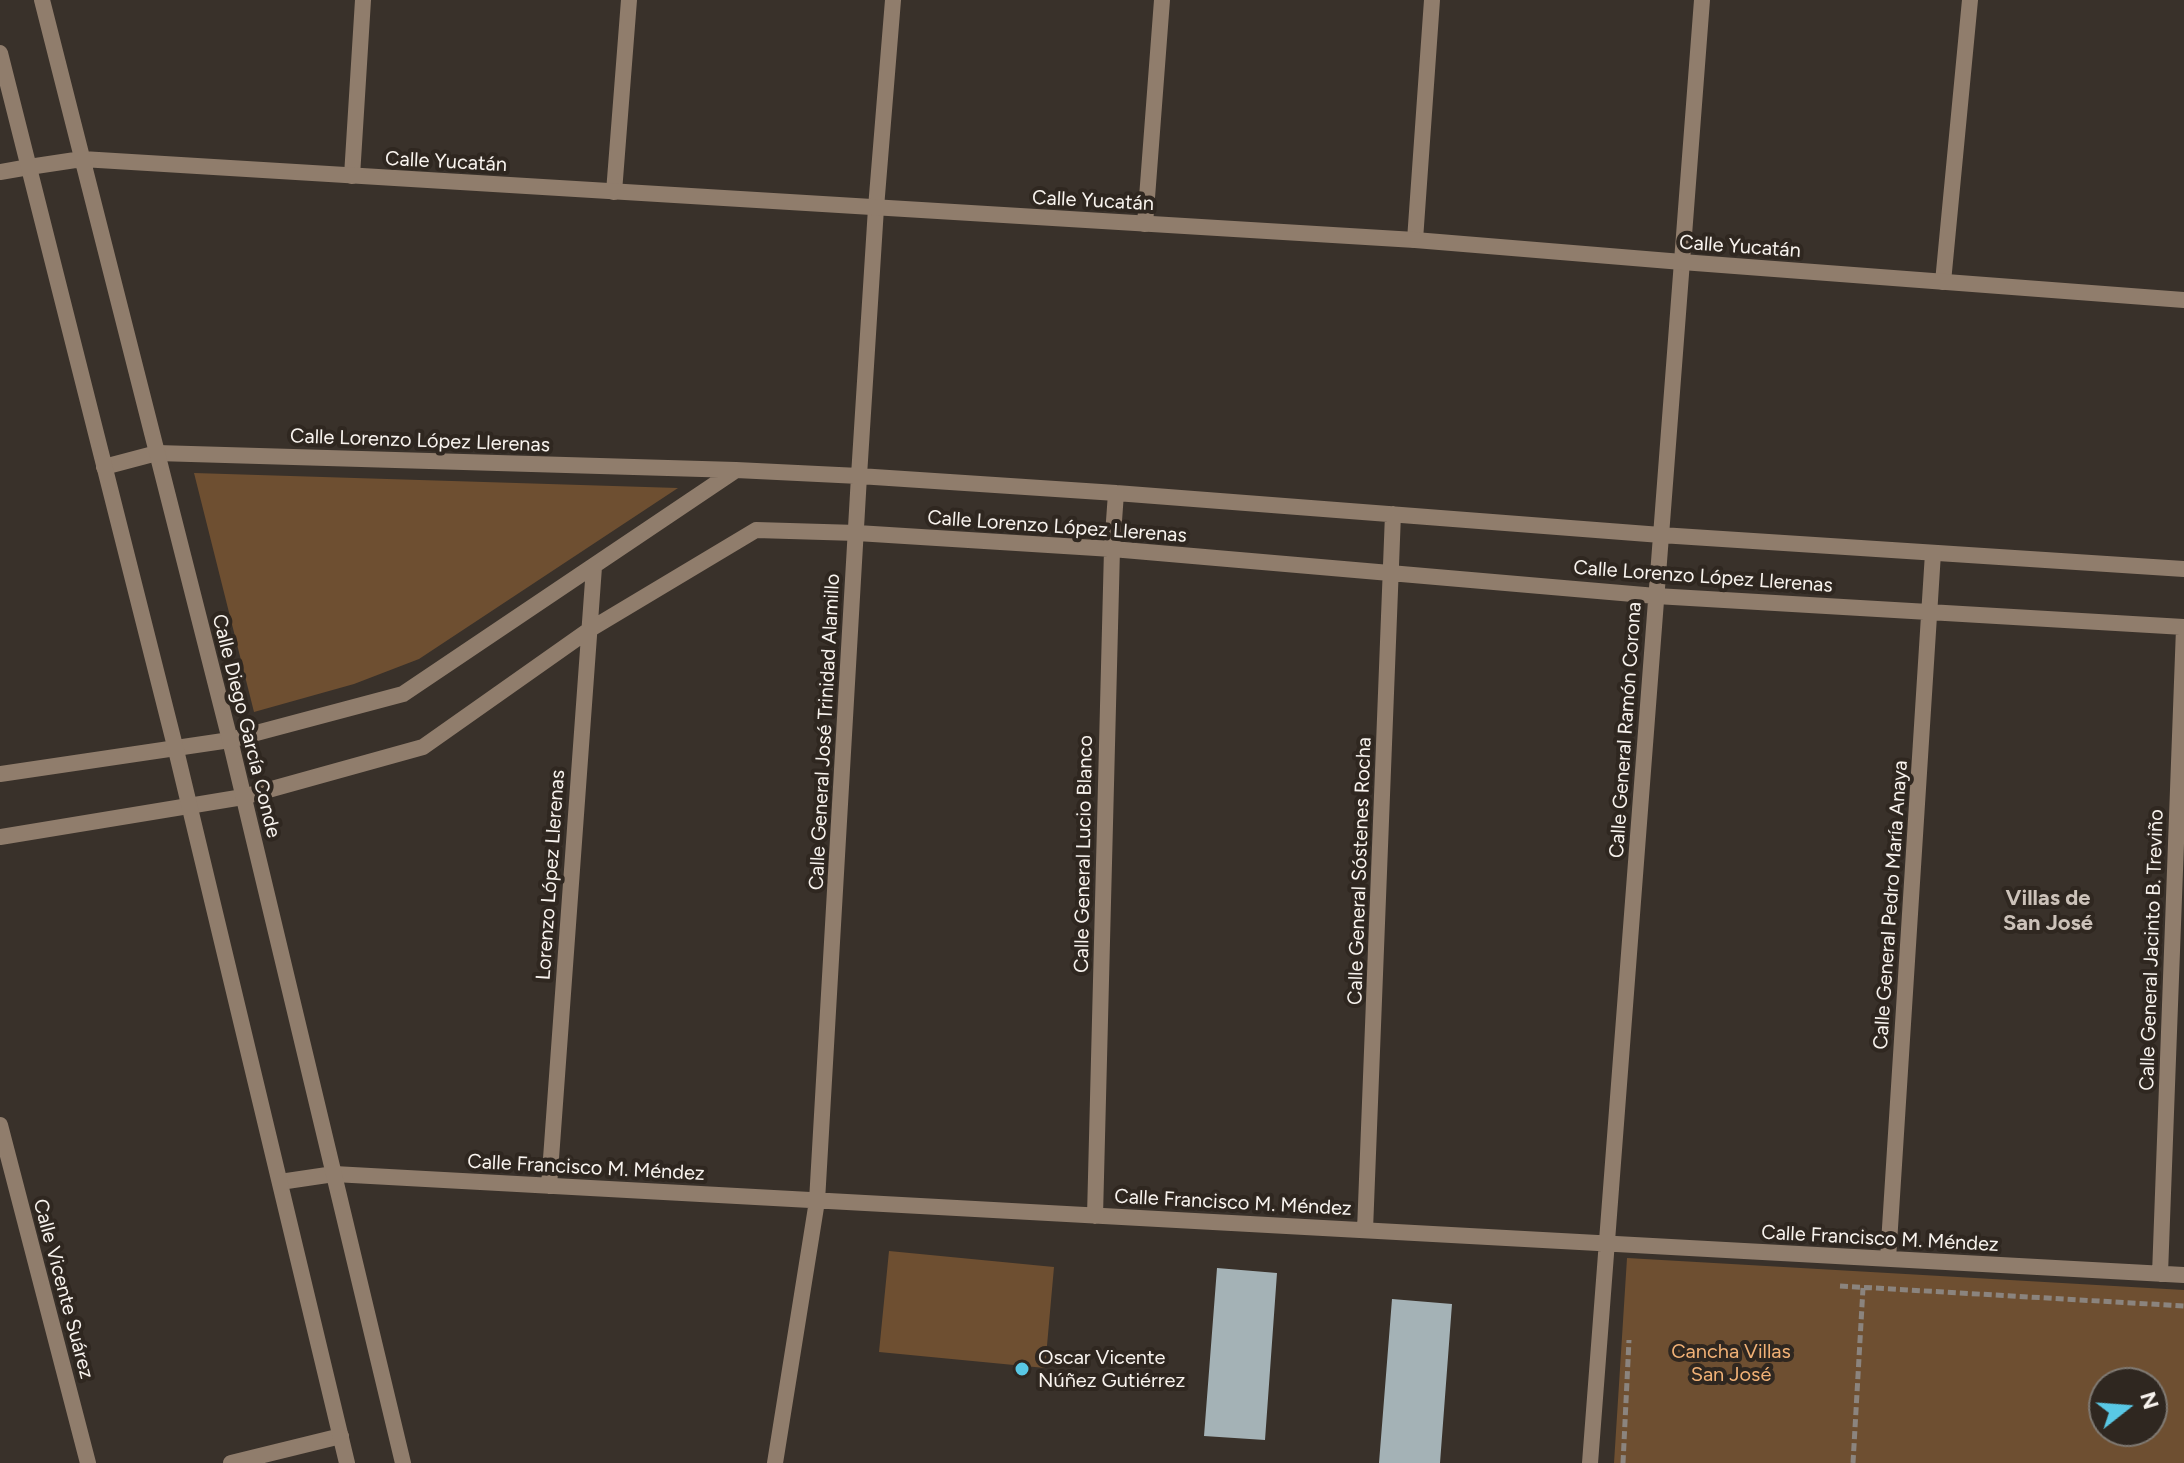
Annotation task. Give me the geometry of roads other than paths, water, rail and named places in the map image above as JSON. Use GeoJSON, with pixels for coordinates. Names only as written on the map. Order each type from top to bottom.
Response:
{"type":"FeatureCollection","features":[{"type":"Feature","properties":{"kind":"street","name":"Calle Diego García Conde"},"geometry":{"type":"LineString","coordinates":[[42,0],[230,740],[403,1463]]}},
{"type":"Feature","properties":{"kind":"street"},"geometry":{"type":"LineString","coordinates":[[352,176],[363,0]]}},
{"type":"Feature","properties":{"kind":"street"},"geometry":{"type":"LineString","coordinates":[[614,192],[629,0]]}},
{"type":"Feature","properties":{"kind":"street","name":"Calle General José Trinidad Alamillo"},"geometry":{"type":"LineString","coordinates":[[775,1463],[817,1201],[859,476],[893,0]]}},
{"type":"Feature","properties":{"kind":"street"},"geometry":{"type":"LineString","coordinates":[[1145,224],[1162,0]]}},
{"type":"Feature","properties":{"kind":"street"},"geometry":{"type":"LineString","coordinates":[[1415,240],[1432,0]]}},
{"type":"Feature","properties":{"kind":"street","name":"Calle General Ramón Corona"},"geometry":{"type":"LineString","coordinates":[[1590,1463],[1702,0]]}},
{"type":"Feature","properties":{"kind":"street"},"geometry":{"type":"LineString","coordinates":[[1943,282],[1970,0]]}},
{"type":"Feature","properties":{"kind":"street"},"geometry":{"type":"LineString","coordinates":[[0,53],[176,750],[347,1463]]}},
{"type":"Feature","properties":{"kind":"street","name":"Calle Yucatán"},"geometry":{"type":"LineString","coordinates":[[0,172],[82,159],[1415,240],[2184,300]]}},
{"type":"Feature","properties":{"kind":"street","name":"Calle Lorenzo López Llerenas"},"geometry":{"type":"LineString","coordinates":[[104,467],[157,453],[859,476],[1661,535],[2184,569]]}},
{"type":"Feature","properties":{"kind":"street"},"geometry":{"type":"LineString","coordinates":[[0,774],[230,740],[403,694],[736,470]]}},
{"type":"Feature","properties":{"kind":"street","name":"Calle General Lucio Blanco"},"geometry":{"type":"LineString","coordinates":[[1095,1216],[1116,493]]}},
{"type":"Feature","properties":{"kind":"street","name":"Calle General Sóstenes Rocha"},"geometry":{"type":"LineString","coordinates":[[1365,1230],[1393,514]]}},
{"type":"Feature","properties":{"kind":"street","name":"Calle Lorenzo López Llerenas"},"geometry":{"type":"LineString","coordinates":[[0,837],[243,797],[423,747],[589,630],[756,530],[1112,549],[1656,596],[2184,628]]}},
{"type":"Feature","properties":{"kind":"street","name":"Calle General Pedro María Anaya"},"geometry":{"type":"LineString","coordinates":[[1888,1259],[1933,553]]}},
{"type":"Feature","properties":{"kind":"street","name":"Lorenzo López Llerenas"},"geometry":{"type":"LineString","coordinates":[[549,1186],[594,567]]}},
{"type":"Feature","properties":{"kind":"street","name":"Calle General Jacinto B. Treviño"},"geometry":{"type":"LineString","coordinates":[[2160,1274],[2184,628]]}},
{"type":"Feature","properties":{"kind":"street","name":"Calle Vicente Suárez"},"geometry":{"type":"LineString","coordinates":[[0,1125],[88,1463]]}},
{"type":"Feature","properties":{"kind":"street","name":"Calle Francisco M. Méndez"},"geometry":{"type":"LineString","coordinates":[[280,1182],[334,1174],[2184,1275]]}},
{"type":"Feature","properties":{"kind":"street"},"geometry":{"type":"LineString","coordinates":[[231,1463],[341,1436]]}},
{"type":"Feature","properties":{"kind":"place","name":"Oscar Vicente Núñez Gutiérrez"},"geometry":{"type":"Point","coordinates":[1022,1369]}},
{"type":"Feature","properties":{"kind":"district","name":"Villas de San José"},"geometry":{"type":"Point","coordinates":[2048,912]}},
{"type":"Feature","properties":{"kind":"park label","name":"Cancha Villas San José"},"geometry":{"type":"Point","coordinates":[1731,1364]}}]}
